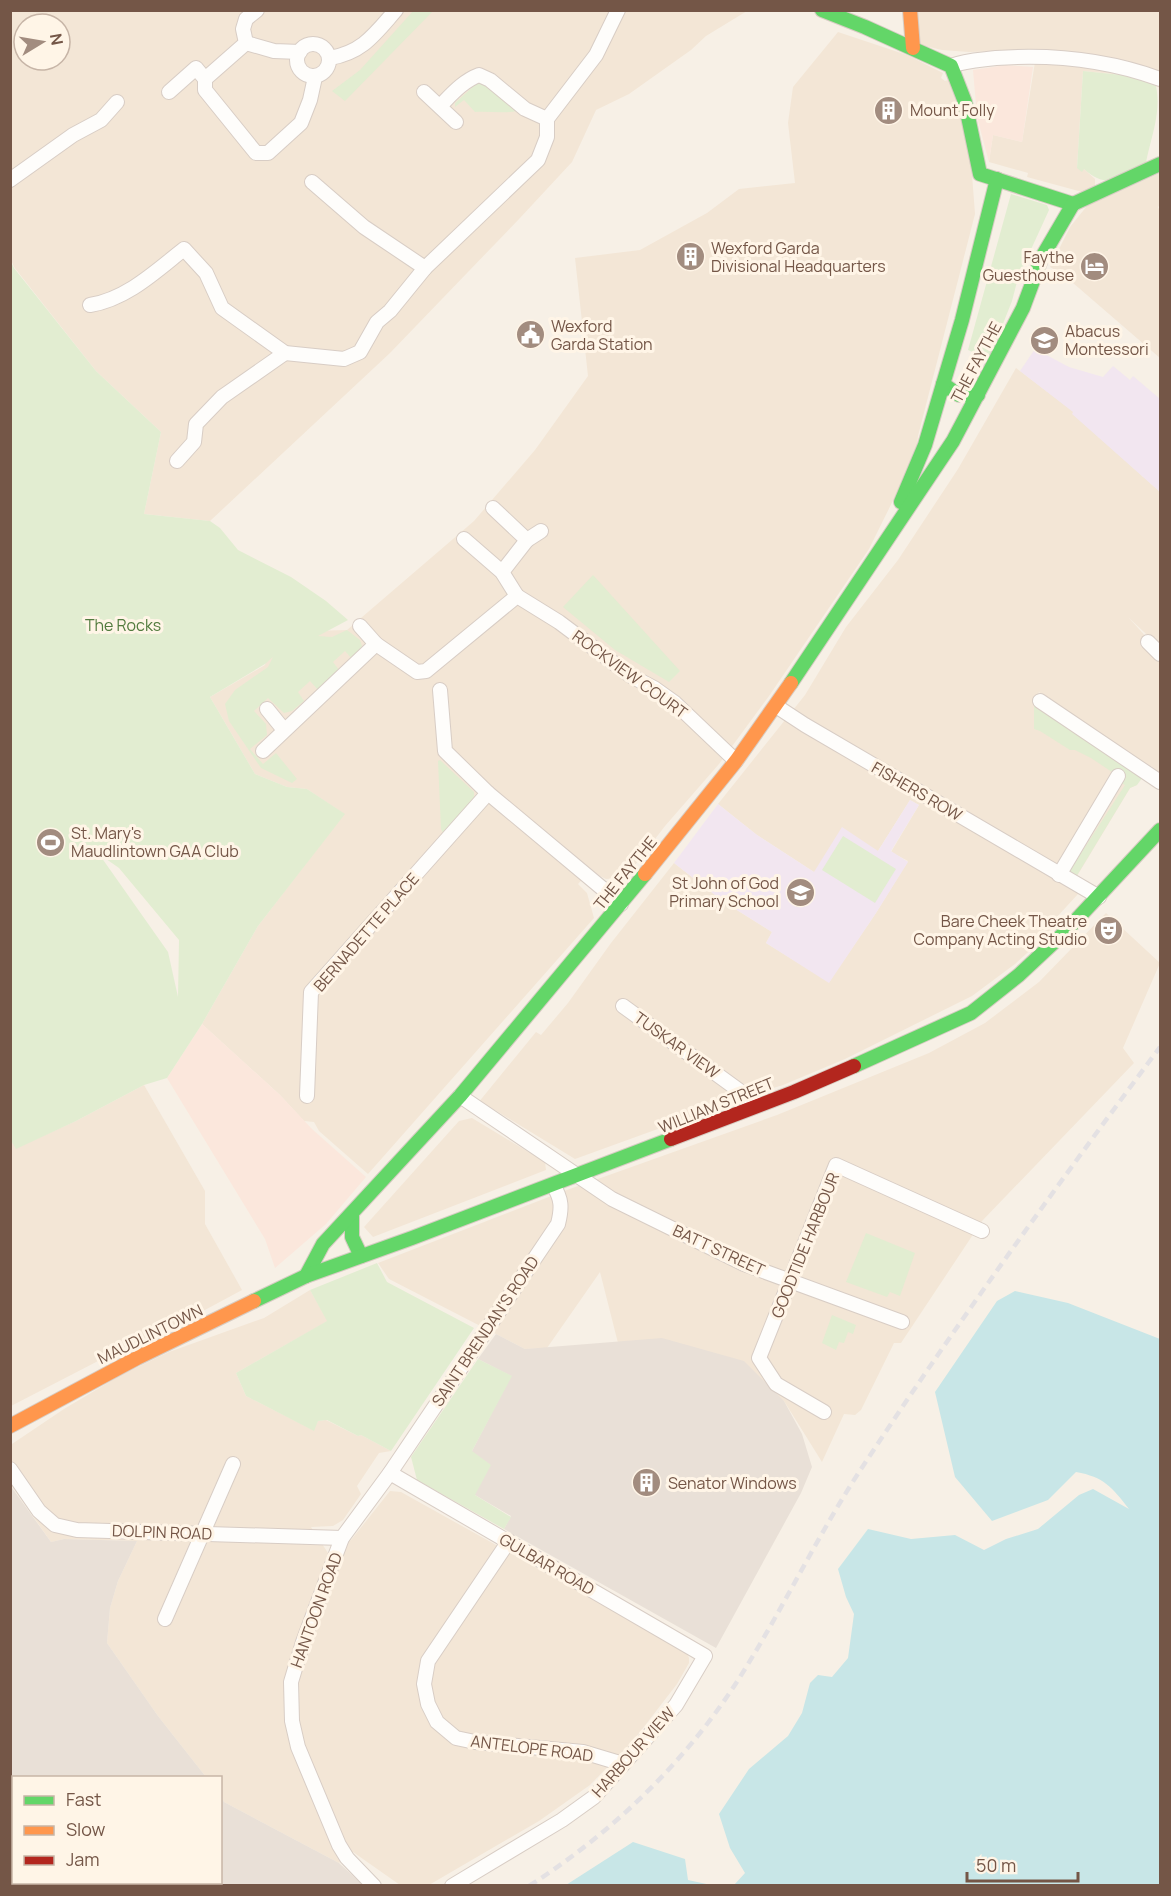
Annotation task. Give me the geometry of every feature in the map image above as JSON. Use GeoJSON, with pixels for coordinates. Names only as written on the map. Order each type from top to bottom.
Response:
{"type":"FeatureCollection","features":[{"type":"Feature","properties":{"kind":"street"},"geometry":{"type":"LineString","coordinates":[[246,43],[243,28],[246,19],[257,10]]}},
{"type":"Feature","properties":{"kind":"street"},"geometry":{"type":"LineString","coordinates":[[330,58],[348,55],[368,41],[396,10]]}},
{"type":"Feature","properties":{"kind":"street"},"geometry":{"type":"LineString","coordinates":[[90,305],[104,302],[140,283],[184,249],[206,273],[222,308],[285,352],[344,359],[360,352],[377,322],[390,311],[425,268],[538,160],[547,137],[547,119],[596,55],[618,10]]}},
{"type":"Feature","properties":{"kind":"street"},"geometry":{"type":"LineString","coordinates":[[822,10],[951,66],[968,61],[1012,57],[1059,58],[1100,62],[1139,71],[1161,79]]}},
{"type":"Feature","properties":{"kind":"street"},"geometry":{"type":"LineString","coordinates":[[910,10],[912,48]]}},
{"type":"Feature","properties":{"kind":"street"},"geometry":{"type":"LineString","coordinates":[[878,33],[898,20]]}},
{"type":"Feature","properties":{"kind":"street"},"geometry":{"type":"LineString","coordinates":[[246,43],[274,51],[300,52]]}},
{"type":"Feature","properties":{"kind":"street"},"geometry":{"type":"LineString","coordinates":[[205,79],[246,43]]}},
{"type":"Feature","properties":{"kind":"street"},"geometry":{"type":"LineString","coordinates":[[314,44],[324,48],[330,58],[328,68],[324,73],[315,77],[305,74],[297,62],[300,52],[304,47],[314,44]]}},
{"type":"Feature","properties":{"kind":"street"},"geometry":{"type":"LineString","coordinates":[[951,66],[965,102],[980,174],[1073,204],[1161,164]]}},
{"type":"Feature","properties":{"kind":"street"},"geometry":{"type":"LineString","coordinates":[[170,92],[196,68],[205,79],[205,90],[256,153],[268,153],[301,123],[310,100],[315,77]]}},
{"type":"Feature","properties":{"kind":"street"},"geometry":{"type":"LineString","coordinates":[[440,106],[459,87],[479,75],[490,80],[525,109],[547,119]]}},
{"type":"Feature","properties":{"kind":"street"},"geometry":{"type":"LineString","coordinates":[[424,92],[456,122]]}},
{"type":"Feature","properties":{"kind":"street"},"geometry":{"type":"LineString","coordinates":[[10,180],[73,135],[101,120],[117,102]]}},
{"type":"Feature","properties":{"kind":"street","name":"THE FAYTHE"},"geometry":{"type":"LineString","coordinates":[[894,529],[901,503],[922,453],[962,320],[997,179]]}},
{"type":"Feature","properties":{"kind":"street"},"geometry":{"type":"LineString","coordinates":[[312,182],[364,226],[425,268]]}},
{"type":"Feature","properties":{"kind":"street","name":"THE FAYTHE"},"geometry":{"type":"LineString","coordinates":[[306,1276],[323,1244],[460,1096],[621,904],[736,761],[776,706],[953,441],[1023,308],[1042,257],[1073,204]]}},
{"type":"Feature","properties":{"kind":"street"},"geometry":{"type":"LineString","coordinates":[[177,461],[194,442],[196,424],[222,397],[285,352]]}},
{"type":"Feature","properties":{"kind":"street"},"geometry":{"type":"LineString","coordinates":[[943,384],[951,393],[962,397],[978,395]]}},
{"type":"Feature","properties":{"kind":"street"},"geometry":{"type":"LineString","coordinates":[[922,453],[935,467]]}},
{"type":"Feature","properties":{"kind":"street"},"geometry":{"type":"LineString","coordinates":[[493,508],[527,540]]}},
{"type":"Feature","properties":{"kind":"street"},"geometry":{"type":"LineString","coordinates":[[502,572],[527,540],[542,531]]}},
{"type":"Feature","properties":{"kind":"street","name":"ROCKVIEW COURT"},"geometry":{"type":"LineString","coordinates":[[464,539],[502,572],[517,596],[559,622],[631,676],[654,688],[675,703],[736,761]]}},
{"type":"Feature","properties":{"kind":"street"},"geometry":{"type":"LineString","coordinates":[[360,626],[376,644],[417,672],[426,671],[517,596]]}},
{"type":"Feature","properties":{"kind":"street"},"geometry":{"type":"LineString","coordinates":[[1148,642],[1161,654]]}},
{"type":"Feature","properties":{"kind":"street"},"geometry":{"type":"LineString","coordinates":[[263,750],[376,644]]}},
{"type":"Feature","properties":{"kind":"street"},"geometry":{"type":"LineString","coordinates":[[440,690],[445,751],[488,794],[621,904]]}},
{"type":"Feature","properties":{"kind":"street"},"geometry":{"type":"LineString","coordinates":[[1040,700],[1161,782]]}},
{"type":"Feature","properties":{"kind":"street","name":"FISHERS ROW"},"geometry":{"type":"LineString","coordinates":[[776,706],[1099,897]]}},
{"type":"Feature","properties":{"kind":"street"},"geometry":{"type":"LineString","coordinates":[[267,709],[284,730]]}},
{"type":"Feature","properties":{"kind":"street"},"geometry":{"type":"LineString","coordinates":[[1059,875],[1118,776]]}},
{"type":"Feature","properties":{"kind":"street","name":"BERNADETTE PLACE"},"geometry":{"type":"LineString","coordinates":[[307,1096],[311,992],[488,794]]}},
{"type":"Feature","properties":{"kind":"street","name":"WILLIAM STREET"},"geometry":{"type":"LineString","coordinates":[[306,1276],[553,1185],[759,1105],[893,1050],[971,1013],[1027,968],[1064,933],[1161,830]]}},
{"type":"Feature","properties":{"kind":"street","name":"TUSKAR VIEW"},"geometry":{"type":"LineString","coordinates":[[624,1006],[759,1105]]}},
{"type":"Feature","properties":{"kind":"street"},"geometry":{"type":"LineString","coordinates":[[460,1096],[577,1175]]}},
{"type":"Feature","properties":{"kind":"street","name":"GOODTIDE HARBOUR"},"geometry":{"type":"LineString","coordinates":[[824,1412],[776,1384],[759,1359],[836,1165],[982,1231]]}},
{"type":"Feature","properties":{"kind":"street","name":"BATT STREET"},"geometry":{"type":"LineString","coordinates":[[577,1175],[623,1204],[744,1264],[903,1322]]}},
{"type":"Feature","properties":{"kind":"street","name":"SAINT BRENDAN'S ROAD"},"geometry":{"type":"LineString","coordinates":[[390,1473],[558,1224],[562,1206],[553,1185]]}},
{"type":"Feature","properties":{"kind":"street"},"geometry":{"type":"LineString","coordinates":[[352,1214],[352,1237],[362,1256]]}},
{"type":"Feature","properties":{"kind":"street","name":"MAUDLINTOWN"},"geometry":{"type":"LineString","coordinates":[[10,1426],[137,1358],[306,1276]]}},
{"type":"Feature","properties":{"kind":"street"},"geometry":{"type":"LineString","coordinates":[[165,1619],[233,1464]]}},
{"type":"Feature","properties":{"kind":"street","name":"DOLPIN ROAD"},"geometry":{"type":"LineString","coordinates":[[10,1469],[39,1511],[55,1525],[77,1530],[342,1538]]}},
{"type":"Feature","properties":{"kind":"street","name":"HANTOON ROAD"},"geometry":{"type":"LineString","coordinates":[[374,1886],[347,1858],[339,1845],[298,1747],[292,1720],[291,1682],[303,1642],[342,1538],[390,1473]]}},
{"type":"Feature","properties":{"kind":"street","name":"GULBAR ROAD"},"geometry":{"type":"LineString","coordinates":[[390,1473],[705,1656]]}},
{"type":"Feature","properties":{"kind":"street","name":"ANTELOPE ROAD"},"geometry":{"type":"LineString","coordinates":[[509,1541],[429,1661],[424,1684],[428,1704],[437,1722],[456,1738],[475,1742],[584,1752],[623,1764]]}},
{"type":"Feature","properties":{"kind":"street","name":"HARBOUR VIEW"},"geometry":{"type":"LineString","coordinates":[[452,1886],[562,1820],[594,1797],[676,1706],[705,1656]]}},
{"type":"Feature","properties":{"kind":"shaded area"},"geometry":{"type":"Polygon","coordinates":[[[10,11],[747,11],[706,36],[691,50],[629,94],[596,110],[572,162],[520,218],[390,353],[210,521],[144,514],[161,432],[96,371],[14,267],[11,260],[10,11]]]}},
{"type":"Feature","properties":{"kind":"shaded area"},"geometry":{"type":"Polygon","coordinates":[[[916,11],[1160,11],[1160,88],[1132,76],[1083,71],[1077,167],[1084,169],[1095,179],[1095,191],[1086,193],[1027,177],[1028,173],[989,162],[993,135],[1022,142],[1037,50],[969,52],[942,50],[921,45],[916,11]]]}},
{"type":"Feature","properties":{"kind":"shaded area"},"geometry":{"type":"Polygon","coordinates":[[[838,32],[907,55],[943,73],[941,78],[948,80],[969,136],[975,214],[918,436],[916,454],[869,549],[769,696],[719,764],[665,826],[629,873],[617,878],[606,879],[590,871],[578,884],[587,893],[594,918],[368,1174],[319,1131],[314,1122],[304,1121],[280,1095],[202,1024],[258,926],[344,814],[307,789],[287,787],[255,774],[210,697],[265,665],[275,632],[347,630],[474,521],[535,450],[588,376],[575,258],[640,250],[707,213],[739,189],[795,183],[788,123],[793,87],[838,32]]]}},
{"type":"Feature","properties":{"kind":"shaded area"},"geometry":{"type":"Polygon","coordinates":[[[1006,65],[1033,67],[1022,142],[993,135],[989,162],[977,117],[973,70],[1006,65]]]}},
{"type":"Feature","properties":{"kind":"shaded area"},"geometry":{"type":"Polygon","coordinates":[[[1160,173],[1160,205],[1158,207],[1160,211],[1160,358],[1065,276],[1050,267],[1070,227],[1087,206],[1160,173]]]}},
{"type":"Feature","properties":{"kind":"shaded area"},"geometry":{"type":"Polygon","coordinates":[[[1035,349],[1069,367],[1103,377],[1113,366],[1130,380],[1133,376],[1160,399],[1160,492],[1072,414],[1073,412],[1020,371],[1035,349]]]}},
{"type":"Feature","properties":{"kind":"shaded area"},"geometry":{"type":"Polygon","coordinates":[[[1016,368],[1074,412],[1073,414],[1160,492],[1160,647],[1128,617],[1160,652],[1160,773],[1151,766],[1148,770],[1039,692],[1034,701],[1137,785],[1130,788],[1077,876],[1089,882],[1056,918],[1057,926],[1015,964],[972,996],[845,1059],[783,1085],[575,1159],[495,1110],[492,1113],[478,1103],[536,1032],[541,1035],[568,1003],[611,943],[674,863],[724,902],[772,932],[766,943],[829,982],[908,861],[891,852],[919,805],[910,800],[878,851],[814,872],[757,835],[718,804],[805,695],[846,627],[898,560],[958,469],[1016,368]]]}},
{"type":"Feature","properties":{"kind":"shaded area","name":"St John of God Primary School"},"geometry":{"type":"Polygon","coordinates":[[[910,800],[919,805],[891,851],[908,862],[829,983],[766,943],[772,932],[724,902],[674,863],[718,804],[757,835],[814,872],[842,827],[878,851],[910,800]]]}},
{"type":"Feature","properties":{"kind":"shaded area"},"geometry":{"type":"Polygon","coordinates":[[[1106,913],[1160,963],[1123,1048],[1134,1063],[982,1221],[901,1343],[894,1343],[861,1410],[855,1415],[844,1414],[822,1462],[784,1401],[618,1343],[600,1272],[547,1348],[525,1349],[389,1279],[378,1263],[567,1190],[777,1115],[929,1053],[985,1023],[1039,982],[1106,913]]]}},
{"type":"Feature","properties":{"kind":"shaded area"},"geometry":{"type":"Polygon","coordinates":[[[202,1024],[366,1177],[326,1224],[275,1268],[265,1239],[167,1078],[202,1024]]]}},
{"type":"Feature","properties":{"kind":"shaded area"},"geometry":{"type":"Polygon","coordinates":[[[144,1085],[205,1191],[205,1224],[242,1290],[164,1332],[131,1344],[11,1406],[10,1139],[16,1148],[76,1121],[144,1085]]]}},
{"type":"Feature","properties":{"kind":"shaded area"},"geometry":{"type":"Polygon","coordinates":[[[472,1118],[545,1162],[546,1170],[373,1237],[364,1227],[459,1121],[472,1118]]]}},
{"type":"Feature","properties":{"kind":"shaded area"},"geometry":{"type":"Polygon","coordinates":[[[310,1290],[328,1321],[236,1373],[246,1396],[313,1430],[318,1421],[326,1420],[391,1451],[379,1453],[357,1486],[361,1494],[343,1520],[333,1526],[311,1527],[328,1553],[351,1540],[390,1491],[401,1492],[686,1651],[689,1658],[689,1663],[677,1684],[633,1741],[590,1785],[539,1821],[429,1885],[400,1885],[353,1852],[339,1863],[224,1802],[222,1776],[205,1776],[158,1716],[107,1643],[110,1608],[118,1581],[137,1541],[64,1539],[51,1542],[11,1485],[10,1447],[12,1444],[64,1409],[121,1375],[169,1352],[264,1318],[310,1290]]]}},
{"type":"Feature","properties":{"kind":"shaded area"},"geometry":{"type":"Polygon","coordinates":[[[496,1334],[525,1349],[662,1338],[744,1361],[784,1401],[802,1434],[812,1467],[801,1493],[716,1648],[504,1529],[511,1516],[475,1495],[472,1451],[511,1376],[478,1359],[496,1334]]]}},
{"type":"Feature","properties":{"kind":"shaded area"},"geometry":{"type":"Polygon","coordinates":[[[10,1485],[51,1542],[64,1539],[137,1541],[118,1581],[110,1608],[107,1643],[158,1716],[205,1776],[12,1776],[12,1884],[222,1884],[222,1799],[224,1802],[339,1863],[363,1885],[11,1885],[10,1485]]]}},
{"type":"Feature","properties":{"kind":"green space"},"geometry":{"type":"Polygon","coordinates":[[[414,10],[433,11],[345,101],[332,91],[360,70],[414,10]]]}},
{"type":"Feature","properties":{"kind":"green space"},"geometry":{"type":"Polygon","coordinates":[[[1083,71],[1132,76],[1156,86],[1156,118],[1145,169],[1107,181],[1084,169],[1082,172],[1077,168],[1083,71]]]}},
{"type":"Feature","properties":{"kind":"green space"},"geometry":{"type":"Polygon","coordinates":[[[477,83],[485,84],[517,111],[475,112],[464,100],[455,107],[455,103],[477,83]]]}},
{"type":"Feature","properties":{"kind":"green space"},"geometry":{"type":"Polygon","coordinates":[[[1011,194],[1047,205],[1049,210],[1018,278],[1012,301],[989,359],[968,350],[1011,194]]]}},
{"type":"Feature","properties":{"kind":"green space","name":"The Rocks"},"geometry":{"type":"Polygon","coordinates":[[[10,260],[96,371],[161,432],[144,514],[210,521],[220,528],[238,550],[291,577],[326,601],[348,620],[318,636],[332,637],[347,630],[360,640],[362,646],[352,659],[345,651],[333,662],[339,670],[318,690],[310,681],[298,692],[304,701],[292,711],[284,713],[268,698],[254,711],[266,724],[267,735],[250,749],[263,764],[276,753],[297,779],[292,783],[261,768],[229,721],[225,704],[235,690],[268,667],[273,657],[210,697],[255,774],[287,787],[307,789],[345,814],[258,926],[202,1024],[167,1078],[144,1085],[16,1149],[10,1139],[10,260]],[[99,854],[168,952],[178,997],[179,940],[119,868],[99,854]]]}},
{"type":"Feature","properties":{"kind":"green space"},"geometry":{"type":"Polygon","coordinates":[[[593,575],[680,671],[669,682],[615,650],[563,607],[593,575]]]}},
{"type":"Feature","properties":{"kind":"green space"},"geometry":{"type":"Polygon","coordinates":[[[1034,701],[1145,774],[1137,785],[1130,788],[1076,877],[1069,872],[1125,785],[1118,781],[1115,774],[1091,758],[1070,750],[1034,729],[1034,701]]]}},
{"type":"Feature","properties":{"kind":"green space"},"geometry":{"type":"Polygon","coordinates":[[[440,760],[474,792],[474,797],[444,835],[441,829],[438,761],[440,760]]]}},
{"type":"Feature","properties":{"kind":"green space"},"geometry":{"type":"Polygon","coordinates":[[[843,836],[896,869],[875,903],[822,870],[843,836]]]}},
{"type":"Feature","properties":{"kind":"green space"},"geometry":{"type":"Polygon","coordinates":[[[866,1233],[915,1253],[900,1296],[890,1292],[887,1297],[846,1282],[866,1233]]]}},
{"type":"Feature","properties":{"kind":"green space"},"geometry":{"type":"Polygon","coordinates":[[[377,1263],[387,1282],[474,1328],[391,1451],[327,1420],[318,1421],[314,1431],[246,1396],[236,1373],[327,1321],[310,1290],[377,1263]]]}},
{"type":"Feature","properties":{"kind":"green space"},"geometry":{"type":"Polygon","coordinates":[[[832,1315],[856,1325],[853,1334],[848,1332],[844,1343],[839,1342],[836,1350],[822,1343],[832,1315]]]}},
{"type":"Feature","properties":{"kind":"green space"},"geometry":{"type":"Polygon","coordinates":[[[478,1359],[512,1376],[472,1451],[491,1465],[475,1495],[511,1517],[504,1529],[417,1480],[411,1457],[478,1359]]]}},
{"type":"Feature","properties":{"kind":"water"},"geometry":{"type":"Polygon","coordinates":[[[1015,1291],[1068,1303],[1160,1339],[1160,1885],[734,1885],[745,1873],[730,1848],[719,1814],[749,1769],[788,1736],[802,1713],[810,1683],[818,1675],[832,1677],[848,1658],[854,1614],[846,1597],[838,1569],[868,1529],[911,1539],[955,1535],[984,1550],[1006,1539],[1038,1529],[1079,1495],[1093,1489],[1129,1509],[1107,1484],[1094,1477],[1076,1472],[1048,1500],[992,1521],[955,1477],[935,1392],[997,1301],[1015,1291]]]}},
{"type":"Feature","properties":{"kind":"water"},"geometry":{"type":"Polygon","coordinates":[[[633,1842],[685,1859],[688,1880],[711,1885],[566,1885],[633,1842]]]}},
{"type":"Feature","properties":{"kind":"railway"},"geometry":{"type":"LineString","coordinates":[[529,1886],[561,1864],[621,1816],[676,1762],[701,1732],[745,1669],[865,1463],[1010,1252],[1160,1047]]}},
{"type":"Feature","properties":{"kind":"traffic: fast"},"geometry":{"type":"LineString","coordinates":[[822,10],[951,66],[965,102],[980,174],[1073,204]]}},
{"type":"Feature","properties":{"kind":"traffic: fast"},"geometry":{"type":"LineString","coordinates":[[1073,204],[1160,164]]}},
{"type":"Feature","properties":{"kind":"traffic: fast"},"geometry":{"type":"LineString","coordinates":[[901,502],[925,445],[962,320],[997,179]]}},
{"type":"Feature","properties":{"kind":"traffic: fast"},"geometry":{"type":"LineString","coordinates":[[791,683],[953,441],[1023,308],[1042,257],[1073,204]]}},
{"type":"Feature","properties":{"kind":"traffic: fast"},"geometry":{"type":"LineString","coordinates":[[943,384],[959,395],[978,395]]}},
{"type":"Feature","properties":{"kind":"traffic: fast"},"geometry":{"type":"LineString","coordinates":[[854,1066],[971,1013],[1019,975],[1064,933],[1160,830]]}},
{"type":"Feature","properties":{"kind":"traffic: fast"},"geometry":{"type":"LineString","coordinates":[[306,1276],[323,1244],[460,1096],[645,874]]}},
{"type":"Feature","properties":{"kind":"traffic: fast"},"geometry":{"type":"LineString","coordinates":[[254,1301],[306,1276],[671,1139]]}},
{"type":"Feature","properties":{"kind":"traffic: fast"},"geometry":{"type":"LineString","coordinates":[[352,1214],[352,1237],[361,1256]]}},
{"type":"Feature","properties":{"kind":"traffic: slow"},"geometry":{"type":"LineString","coordinates":[[910,10],[913,48]]}},
{"type":"Feature","properties":{"kind":"traffic: slow"},"geometry":{"type":"LineString","coordinates":[[645,874],[736,761],[791,683]]}},
{"type":"Feature","properties":{"kind":"traffic: slow"},"geometry":{"type":"LineString","coordinates":[[10,1426],[137,1358],[254,1301]]}},
{"type":"Feature","properties":{"kind":"traffic: jam"},"geometry":{"type":"LineString","coordinates":[[671,1139],[794,1092],[854,1066]]}},
{"type":"Feature","properties":{"kind":"place","name":"Mount Folly"},"geometry":{"type":"Point","coordinates":[889,110]}},
{"type":"Feature","properties":{"kind":"place","name":"Wexford Garda Divisional Headquarters"},"geometry":{"type":"Point","coordinates":[690,257]}},
{"type":"Feature","properties":{"kind":"place","name":"Faythe Guesthouse"},"geometry":{"type":"Point","coordinates":[1095,266]}},
{"type":"Feature","properties":{"kind":"place","name":"Wexford Garda Station"},"geometry":{"type":"Point","coordinates":[530,335]}},
{"type":"Feature","properties":{"kind":"place","name":"Abacus Montessori"},"geometry":{"type":"Point","coordinates":[1044,340]}},
{"type":"Feature","properties":{"kind":"place","name":"St. Mary's Maudlintown GAA Club"},"geometry":{"type":"Point","coordinates":[50,842]}},
{"type":"Feature","properties":{"kind":"place","name":"St John of God Primary School"},"geometry":{"type":"Point","coordinates":[800,892]}},
{"type":"Feature","properties":{"kind":"place","name":"Bare Cheek Theatre Company Acting Studio"},"geometry":{"type":"Point","coordinates":[1108,930]}},
{"type":"Feature","properties":{"kind":"place","name":"Senator Windows"},"geometry":{"type":"Point","coordinates":[647,1483]}}]}
